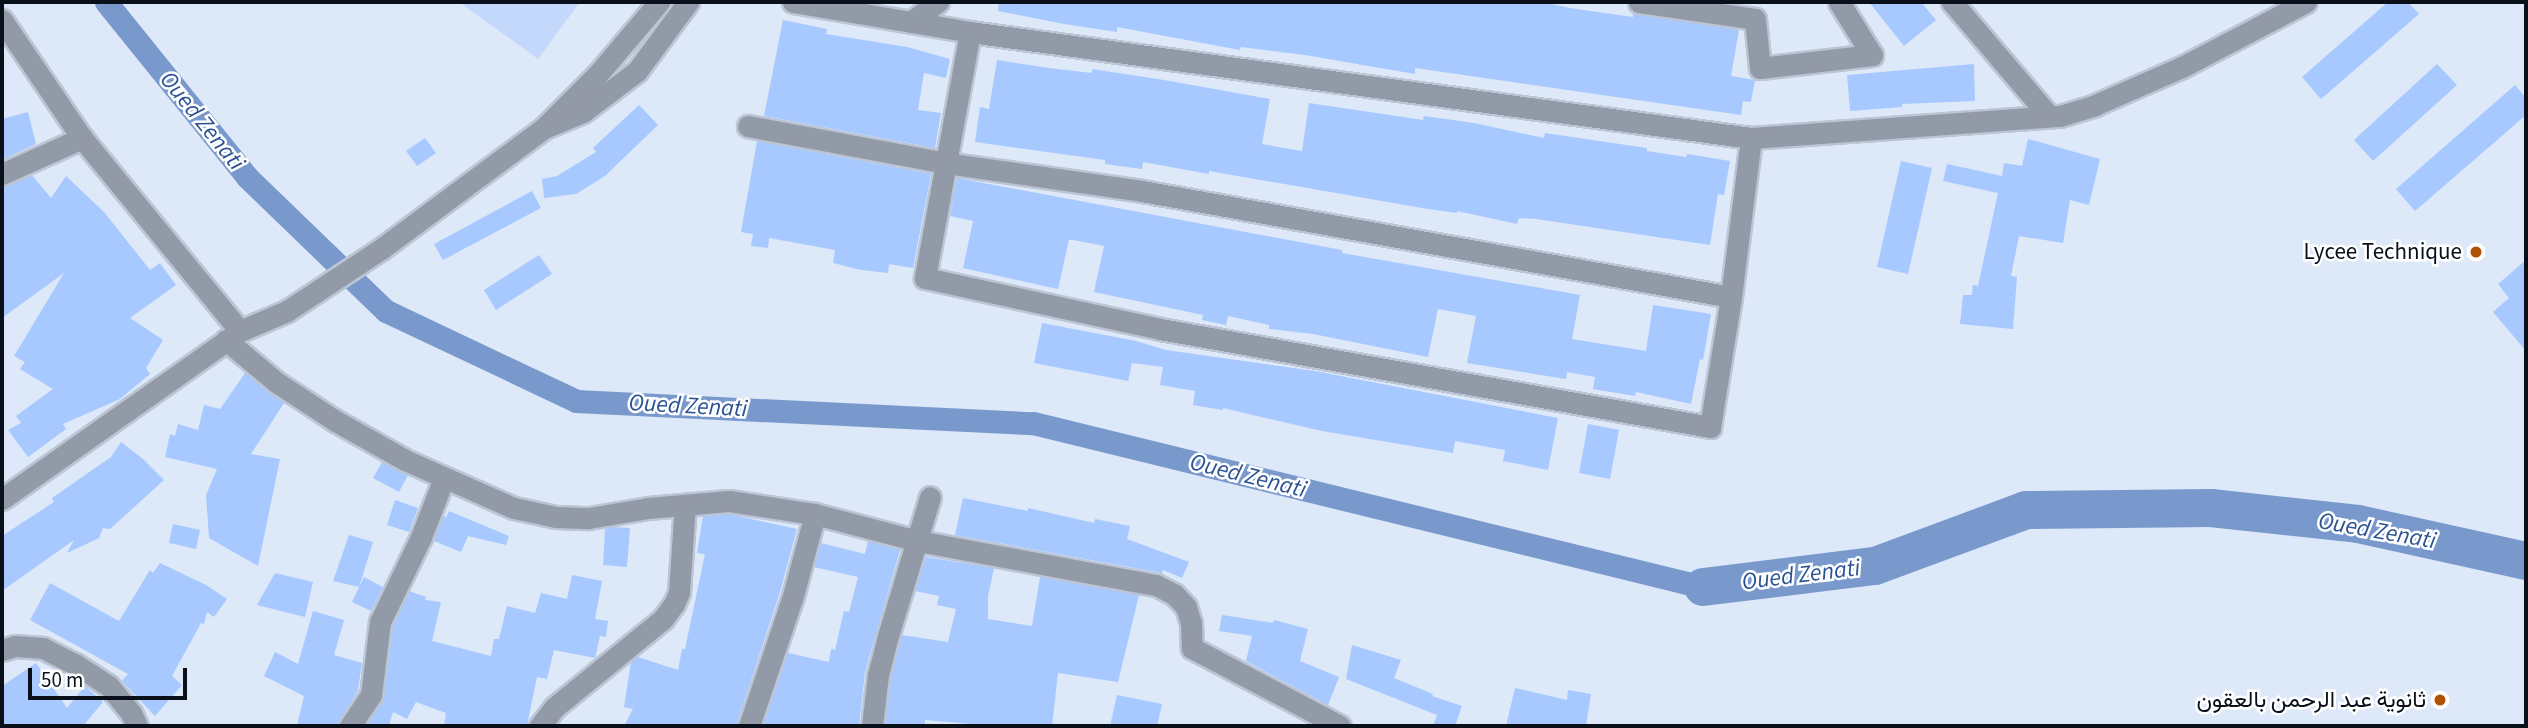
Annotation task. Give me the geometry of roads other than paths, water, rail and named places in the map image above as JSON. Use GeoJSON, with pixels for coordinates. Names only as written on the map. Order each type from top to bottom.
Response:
{"type":"FeatureCollection","features":[{"type":"Feature","properties":{"kind":"street"},"geometry":{"type":"LineString","coordinates":[[2,499],[233,336],[287,311],[381,248],[544,128],[597,75],[659,2]]}},
{"type":"Feature","properties":{"kind":"street"},"geometry":{"type":"LineString","coordinates":[[544,128],[583,113],[637,71],[688,2]]}},
{"type":"Feature","properties":{"kind":"street"},"geometry":{"type":"LineString","coordinates":[[793,2],[970,32],[1751,138],[2049,116],[2095,105],[2170,72],[2306,2]]}},
{"type":"Feature","properties":{"kind":"street"},"geometry":{"type":"LineString","coordinates":[[911,22],[938,2]]}},
{"type":"Feature","properties":{"kind":"street"},"geometry":{"type":"LineString","coordinates":[[1639,2],[1755,19],[1760,68],[1872,55],[1839,2]]}},
{"type":"Feature","properties":{"kind":"street"},"geometry":{"type":"LineString","coordinates":[[1952,2],[2049,116]]}},
{"type":"Feature","properties":{"kind":"street"},"geometry":{"type":"LineString","coordinates":[[2,20],[82,138],[233,336],[276,382],[405,460],[513,508],[556,517],[589,518],[729,501],[815,514],[918,541],[1156,585],[1174,594],[1186,607],[1191,623],[1192,648],[1340,726]]}},
{"type":"Feature","properties":{"kind":"street"},"geometry":{"type":"LineString","coordinates":[[970,32],[925,278],[1160,329],[1710,427],[1731,297],[1751,138]]}},
{"type":"Feature","properties":{"kind":"street"},"geometry":{"type":"LineString","coordinates":[[748,126],[946,163],[1142,191],[1731,297]]}},
{"type":"Feature","properties":{"kind":"street"},"geometry":{"type":"LineString","coordinates":[[2,174],[82,138]]}},
{"type":"Feature","properties":{"kind":"street"},"geometry":{"type":"LineString","coordinates":[[350,726],[371,695],[380,622],[421,537],[444,478]]}},
{"type":"Feature","properties":{"kind":"street"},"geometry":{"type":"LineString","coordinates":[[872,726],[878,676],[888,636],[930,497]]}},
{"type":"Feature","properties":{"kind":"street"},"geometry":{"type":"LineString","coordinates":[[540,726],[555,707],[663,618],[674,604],[679,592],[685,505]]}},
{"type":"Feature","properties":{"kind":"street"},"geometry":{"type":"LineString","coordinates":[[749,726],[793,596],[815,514]]}},
{"type":"Feature","properties":{"kind":"street"},"geometry":{"type":"LineString","coordinates":[[2,649],[15,646],[43,648],[75,664],[109,686],[131,713],[137,726]]}},
{"type":"Feature","properties":{"kind":"waterway","name":"Oued Zenati"},"geometry":{"type":"LineString","coordinates":[[106,2],[247,177],[386,311],[576,401],[1033,423],[1703,587]]}},
{"type":"Feature","properties":{"kind":"waterway","name":"Oued Zenati"},"geometry":{"type":"LineString","coordinates":[[1703,587],[1875,566],[2026,510],[2211,508],[2358,524],[2526,561]]}},
{"type":"Feature","properties":{"kind":"place","name":"Lycee Technique"},"geometry":{"type":"Point","coordinates":[2476,252]}},
{"type":"Feature","properties":{"kind":"place","name":"ثانوية عبد الرحمن بالعقون"},"geometry":{"type":"Point","coordinates":[2440,700]}}]}
